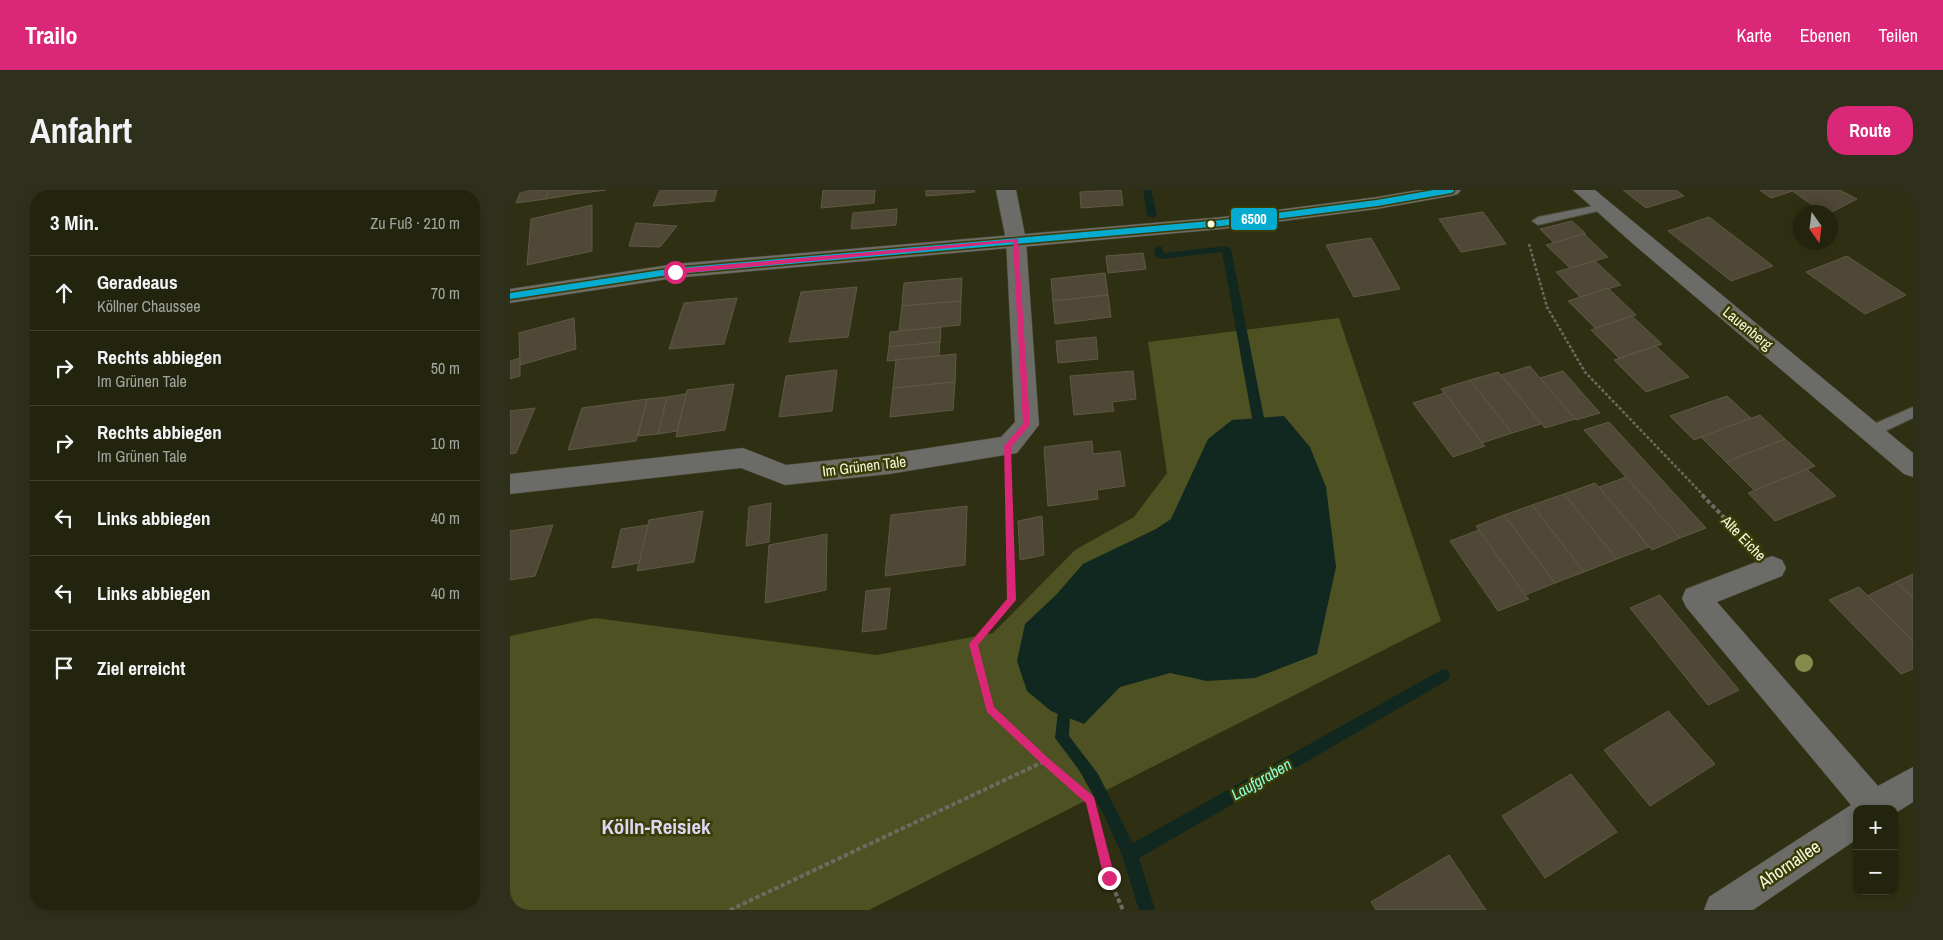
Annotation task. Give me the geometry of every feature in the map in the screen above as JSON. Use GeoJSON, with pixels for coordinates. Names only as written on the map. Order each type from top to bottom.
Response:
{"type":"FeatureCollection","features":[{"type":"Feature","properties":{"kind":"street"},"geometry":{"type":"LineString","coordinates":[[1006,190],[1016,240],[1027,425],[1008,446]]}},
{"type":"Feature","properties":{"kind":"street"},"geometry":{"type":"LineString","coordinates":[[510,296],[675,272],[1222,223],[1377,203],[1450,190]]}},
{"type":"Feature","properties":{"kind":"street","name":"Lauenberg"},"geometry":{"type":"LineString","coordinates":[[1583,190],[1913,466]]}},
{"type":"Feature","properties":{"kind":"street","name":"Im Grünen Tale"},"geometry":{"type":"LineString","coordinates":[[510,484],[743,458],[785,475],[889,464],[1008,446]]}},
{"type":"Feature","properties":{"kind":"street","name":"Alte Eiche"},"geometry":{"type":"LineString","coordinates":[[1772,568],[1696,598],[1861,805]]}},
{"type":"Feature","properties":{"kind":"street","name":"Ahornallee"},"geometry":{"type":"LineString","coordinates":[[1878,805],[1913,783]]}},
{"type":"Feature","properties":{"kind":"street","name":"Ahornallee"},"geometry":{"type":"LineString","coordinates":[[1722,910],[1853,821]]}},
{"type":"Feature","properties":{"kind":"lane"},"geometry":{"type":"LineString","coordinates":[[1538,221],[1603,207]]}},
{"type":"Feature","properties":{"kind":"lane"},"geometry":{"type":"LineString","coordinates":[[1872,431],[1913,412]]}},
{"type":"Feature","properties":{"kind":"path","name":"Alte Eiche"},"geometry":{"type":"LineString","coordinates":[[1538,221],[1530,230],[1529,247],[1547,307],[1585,372],[1772,568]]}},
{"type":"Feature","properties":{"kind":"path"},"geometry":{"type":"LineString","coordinates":[[1008,446],[1012,600],[973,644],[990,709],[1090,800],[1109,878],[1123,910]]}},
{"type":"Feature","properties":{"kind":"path"},"geometry":{"type":"LineString","coordinates":[[730,910],[1045,761]]}},
{"type":"Feature","properties":{"kind":"green space"},"geometry":{"type":"Polygon","coordinates":[[[1339,318],[1441,621],[869,910],[510,910],[510,636],[595,618],[877,655],[993,633],[1075,550],[1134,517],[1167,473],[1148,342],[1339,318]]]}},
{"type":"Feature","properties":{"kind":"shaded area"},"geometry":{"type":"Polygon","coordinates":[[[1284,416],[1310,447],[1326,487],[1336,567],[1317,654],[1255,678],[1207,681],[1170,673],[1120,687],[1084,724],[1051,711],[1027,691],[1017,661],[1025,624],[1056,595],[1083,564],[1156,529],[1171,519],[1208,439],[1232,420],[1284,416]]]}},
{"type":"Feature","properties":{"kind":"building"},"geometry":{"type":"Polygon","coordinates":[[[521,190],[549,190],[546,199],[516,203],[521,190]]]}},
{"type":"Feature","properties":{"kind":"building"},"geometry":{"type":"Polygon","coordinates":[[[549,190],[577,190],[576,194],[546,199],[549,190]]]}},
{"type":"Feature","properties":{"kind":"building"},"geometry":{"type":"Polygon","coordinates":[[[577,190],[606,190],[576,194],[577,190]]]}},
{"type":"Feature","properties":{"kind":"building"},"geometry":{"type":"Polygon","coordinates":[[[660,190],[717,190],[714,201],[653,206],[660,190]]]}},
{"type":"Feature","properties":{"kind":"building"},"geometry":{"type":"Polygon","coordinates":[[[823,190],[875,190],[874,203],[821,208],[823,190]]]}},
{"type":"Feature","properties":{"kind":"building"},"geometry":{"type":"Polygon","coordinates":[[[926,190],[974,190],[975,192],[926,196],[926,190]]]}},
{"type":"Feature","properties":{"kind":"building"},"geometry":{"type":"Polygon","coordinates":[[[1121,190],[1123,205],[1081,208],[1080,192],[1121,190]]]}},
{"type":"Feature","properties":{"kind":"building"},"geometry":{"type":"Polygon","coordinates":[[[1623,190],[1676,190],[1684,196],[1646,208],[1623,190]]]}},
{"type":"Feature","properties":{"kind":"building"},"geometry":{"type":"Polygon","coordinates":[[[1760,190],[1791,190],[1793,191],[1771,198],[1760,190]]]}},
{"type":"Feature","properties":{"kind":"building"},"geometry":{"type":"Polygon","coordinates":[[[1791,190],[1840,190],[1857,199],[1838,209],[1838,205],[1812,205],[1791,190]]]}},
{"type":"Feature","properties":{"kind":"building"},"geometry":{"type":"Polygon","coordinates":[[[592,205],[592,251],[527,265],[531,219],[592,205]]]}},
{"type":"Feature","properties":{"kind":"building"},"geometry":{"type":"Polygon","coordinates":[[[897,209],[896,225],[851,229],[853,213],[897,209]]]}},
{"type":"Feature","properties":{"kind":"building"},"geometry":{"type":"Polygon","coordinates":[[[1483,212],[1506,244],[1461,252],[1439,219],[1483,212]]]}},
{"type":"Feature","properties":{"kind":"building"},"geometry":{"type":"Polygon","coordinates":[[[1709,217],[1773,266],[1731,281],[1668,231],[1709,217]]]}},
{"type":"Feature","properties":{"kind":"building"},"geometry":{"type":"Polygon","coordinates":[[[1572,221],[1586,234],[1554,243],[1540,229],[1572,221]]]}},
{"type":"Feature","properties":{"kind":"building"},"geometry":{"type":"Polygon","coordinates":[[[636,223],[677,226],[660,247],[629,246],[636,223]]]}},
{"type":"Feature","properties":{"kind":"building"},"geometry":{"type":"Polygon","coordinates":[[[1584,234],[1608,257],[1570,268],[1546,245],[1584,234]]]}},
{"type":"Feature","properties":{"kind":"building"},"geometry":{"type":"Polygon","coordinates":[[[1371,238],[1400,289],[1354,297],[1326,245],[1371,238]]]}},
{"type":"Feature","properties":{"kind":"building"},"geometry":{"type":"Polygon","coordinates":[[[1143,253],[1146,269],[1108,273],[1106,256],[1143,253]]]}},
{"type":"Feature","properties":{"kind":"building"},"geometry":{"type":"Polygon","coordinates":[[[1847,256],[1906,295],[1865,314],[1806,272],[1847,256]]]}},
{"type":"Feature","properties":{"kind":"building"},"geometry":{"type":"Polygon","coordinates":[[[1595,261],[1621,285],[1580,297],[1556,272],[1595,261]]]}},
{"type":"Feature","properties":{"kind":"building"},"geometry":{"type":"Polygon","coordinates":[[[1105,273],[1108,295],[1053,301],[1051,279],[1105,273]]]}},
{"type":"Feature","properties":{"kind":"building"},"geometry":{"type":"Polygon","coordinates":[[[962,278],[961,301],[902,306],[904,283],[962,278]]]}},
{"type":"Feature","properties":{"kind":"building"},"geometry":{"type":"Polygon","coordinates":[[[857,287],[848,337],[789,342],[801,292],[857,287]]]}},
{"type":"Feature","properties":{"kind":"building"},"geometry":{"type":"Polygon","coordinates":[[[1608,288],[1636,315],[1595,328],[1568,301],[1608,288]]]}},
{"type":"Feature","properties":{"kind":"building"},"geometry":{"type":"Polygon","coordinates":[[[1108,295],[1111,317],[1055,324],[1053,301],[1108,295]]]}},
{"type":"Feature","properties":{"kind":"building"},"geometry":{"type":"Polygon","coordinates":[[[737,298],[724,344],[669,349],[684,303],[737,298]]]}},
{"type":"Feature","properties":{"kind":"building"},"geometry":{"type":"Polygon","coordinates":[[[961,301],[960,325],[899,331],[902,306],[961,301]]]}},
{"type":"Feature","properties":{"kind":"building"},"geometry":{"type":"Polygon","coordinates":[[[1632,316],[1662,344],[1619,358],[1591,330],[1632,316]]]}},
{"type":"Feature","properties":{"kind":"building"},"geometry":{"type":"Polygon","coordinates":[[[574,318],[576,349],[520,365],[519,333],[574,318]]]}},
{"type":"Feature","properties":{"kind":"building"},"geometry":{"type":"Polygon","coordinates":[[[941,327],[940,342],[889,347],[890,332],[941,327]]]}},
{"type":"Feature","properties":{"kind":"building"},"geometry":{"type":"Polygon","coordinates":[[[1096,337],[1098,359],[1058,363],[1056,341],[1096,337]]]}},
{"type":"Feature","properties":{"kind":"building"},"geometry":{"type":"Polygon","coordinates":[[[940,342],[939,356],[887,361],[889,347],[940,342]]]}},
{"type":"Feature","properties":{"kind":"building"},"geometry":{"type":"Polygon","coordinates":[[[1656,346],[1689,377],[1646,392],[1614,360],[1656,346]]]}},
{"type":"Feature","properties":{"kind":"building"},"geometry":{"type":"Polygon","coordinates":[[[956,354],[955,382],[893,388],[896,360],[956,354]]]}},
{"type":"Feature","properties":{"kind":"building"},"geometry":{"type":"Polygon","coordinates":[[[520,358],[520,376],[510,379],[510,361],[520,358]]]}},
{"type":"Feature","properties":{"kind":"building"},"geometry":{"type":"Polygon","coordinates":[[[1530,366],[1575,419],[1545,428],[1501,375],[1530,366]]]}},
{"type":"Feature","properties":{"kind":"building"},"geometry":{"type":"Polygon","coordinates":[[[837,370],[832,411],[779,417],[786,376],[837,370]]]}},
{"type":"Feature","properties":{"kind":"building"},"geometry":{"type":"Polygon","coordinates":[[[1133,371],[1136,399],[1112,402],[1114,411],[1074,415],[1070,376],[1133,371]]]}},
{"type":"Feature","properties":{"kind":"building"},"geometry":{"type":"Polygon","coordinates":[[[1563,371],[1600,413],[1576,420],[1540,378],[1563,371]]]}},
{"type":"Feature","properties":{"kind":"building"},"geometry":{"type":"Polygon","coordinates":[[[1498,372],[1541,424],[1512,433],[1470,380],[1498,372]]]}},
{"type":"Feature","properties":{"kind":"building"},"geometry":{"type":"Polygon","coordinates":[[[1470,380],[1512,433],[1482,443],[1441,389],[1470,380]]]}},
{"type":"Feature","properties":{"kind":"building"},"geometry":{"type":"Polygon","coordinates":[[[955,382],[953,410],[890,417],[893,388],[955,382]]]}},
{"type":"Feature","properties":{"kind":"building"},"geometry":{"type":"Polygon","coordinates":[[[734,384],[725,430],[676,437],[687,390],[734,384]]]}},
{"type":"Feature","properties":{"kind":"building"},"geometry":{"type":"Polygon","coordinates":[[[1445,393],[1485,446],[1453,457],[1413,403],[1445,393]]]}},
{"type":"Feature","properties":{"kind":"building"},"geometry":{"type":"Polygon","coordinates":[[[686,394],[677,431],[658,434],[667,397],[686,394]]]}},
{"type":"Feature","properties":{"kind":"building"},"geometry":{"type":"Polygon","coordinates":[[[1727,396],[1751,418],[1694,440],[1670,416],[1727,396]]]}},
{"type":"Feature","properties":{"kind":"building"},"geometry":{"type":"Polygon","coordinates":[[[667,397],[658,434],[638,436],[647,399],[667,397]]]}},
{"type":"Feature","properties":{"kind":"building"},"geometry":{"type":"Polygon","coordinates":[[[647,399],[636,441],[568,450],[582,408],[647,399]]]}},
{"type":"Feature","properties":{"kind":"building"},"geometry":{"type":"Polygon","coordinates":[[[535,408],[516,453],[510,454],[510,411],[535,408]]]}},
{"type":"Feature","properties":{"kind":"building"},"geometry":{"type":"Polygon","coordinates":[[[1760,415],[1785,439],[1726,462],[1701,437],[1760,415]]]}},
{"type":"Feature","properties":{"kind":"building"},"geometry":{"type":"Polygon","coordinates":[[[1609,422],[1706,528],[1680,538],[1584,430],[1609,422]]]}},
{"type":"Feature","properties":{"kind":"building"},"geometry":{"type":"Polygon","coordinates":[[[1785,439],[1815,466],[1755,491],[1726,462],[1785,439]]]}},
{"type":"Feature","properties":{"kind":"building"},"geometry":{"type":"Polygon","coordinates":[[[1092,441],[1093,454],[1120,451],[1125,486],[1097,490],[1098,499],[1048,506],[1044,447],[1092,441]]]}},
{"type":"Feature","properties":{"kind":"building"},"geometry":{"type":"Polygon","coordinates":[[[1807,469],[1836,496],[1775,521],[1748,493],[1807,469]]]}},
{"type":"Feature","properties":{"kind":"building"},"geometry":{"type":"Polygon","coordinates":[[[1626,477],[1680,538],[1652,550],[1599,487],[1626,477]]]}},
{"type":"Feature","properties":{"kind":"building"},"geometry":{"type":"Polygon","coordinates":[[[1595,483],[1649,547],[1617,559],[1564,494],[1595,483]]]}},
{"type":"Feature","properties":{"kind":"building"},"geometry":{"type":"Polygon","coordinates":[[[1564,494],[1617,559],[1584,572],[1532,505],[1564,494]]]}},
{"type":"Feature","properties":{"kind":"building"},"geometry":{"type":"Polygon","coordinates":[[[771,503],[769,542],[746,546],[749,507],[771,503]]]}},
{"type":"Feature","properties":{"kind":"building"},"geometry":{"type":"Polygon","coordinates":[[[1532,505],[1584,572],[1555,583],[1504,515],[1532,505]]]}},
{"type":"Feature","properties":{"kind":"building"},"geometry":{"type":"Polygon","coordinates":[[[967,506],[965,565],[885,576],[891,515],[967,506]]]}},
{"type":"Feature","properties":{"kind":"building"},"geometry":{"type":"Polygon","coordinates":[[[703,511],[694,562],[637,571],[649,520],[703,511]]]}},
{"type":"Feature","properties":{"kind":"building"},"geometry":{"type":"Polygon","coordinates":[[[1504,515],[1555,583],[1525,595],[1476,526],[1504,515]]]}},
{"type":"Feature","properties":{"kind":"building"},"geometry":{"type":"Polygon","coordinates":[[[1042,516],[1044,555],[1020,560],[1018,521],[1042,516]]]}},
{"type":"Feature","properties":{"kind":"building"},"geometry":{"type":"Polygon","coordinates":[[[553,525],[535,576],[510,580],[510,531],[553,525]]]}},
{"type":"Feature","properties":{"kind":"building"},"geometry":{"type":"Polygon","coordinates":[[[648,525],[639,563],[612,568],[621,529],[648,525]]]}},
{"type":"Feature","properties":{"kind":"building"},"geometry":{"type":"Polygon","coordinates":[[[1479,530],[1529,599],[1498,611],[1450,541],[1479,530]]]}},
{"type":"Feature","properties":{"kind":"building"},"geometry":{"type":"Polygon","coordinates":[[[827,534],[826,590],[765,603],[769,545],[827,534]]]}},
{"type":"Feature","properties":{"kind":"building"},"geometry":{"type":"Polygon","coordinates":[[[1913,574],[1913,598],[1896,582],[1913,574]]]}},
{"type":"Feature","properties":{"kind":"building"},"geometry":{"type":"Polygon","coordinates":[[[1896,582],[1913,598],[1913,641],[1867,596],[1896,582]]]}},
{"type":"Feature","properties":{"kind":"building"},"geometry":{"type":"Polygon","coordinates":[[[1859,587],[1913,641],[1913,669],[1901,674],[1829,600],[1859,587]]]}},
{"type":"Feature","properties":{"kind":"building"},"geometry":{"type":"Polygon","coordinates":[[[890,588],[886,629],[862,632],[866,591],[890,588]]]}},
{"type":"Feature","properties":{"kind":"building"},"geometry":{"type":"Polygon","coordinates":[[[1660,595],[1739,690],[1708,705],[1630,608],[1660,595]]]}},
{"type":"Feature","properties":{"kind":"building"},"geometry":{"type":"Polygon","coordinates":[[[1668,711],[1715,764],[1650,806],[1604,750],[1668,711]]]}},
{"type":"Feature","properties":{"kind":"building"},"geometry":{"type":"Polygon","coordinates":[[[1571,774],[1617,832],[1545,878],[1502,816],[1571,774]]]}},
{"type":"Feature","properties":{"kind":"building"},"geometry":{"type":"Polygon","coordinates":[[[1449,855],[1486,910],[1376,910],[1371,902],[1449,855]]]}},
{"type":"Feature","properties":{"kind":"waterway"},"geometry":{"type":"LineString","coordinates":[[1147,190],[1152,215]]}},
{"type":"Feature","properties":{"kind":"waterway"},"geometry":{"type":"LineString","coordinates":[[1159,249],[1160,256],[1226,249],[1258,418]]}},
{"type":"Feature","properties":{"kind":"waterway","name":"Laufgraben"},"geometry":{"type":"LineString","coordinates":[[1130,854],[1443,675]]}},
{"type":"Feature","properties":{"kind":"waterway"},"geometry":{"type":"LineString","coordinates":[[1063,716],[1062,738],[1074,751],[1093,779],[1109,808],[1130,854]]}},
{"type":"Feature","properties":{"kind":"waterway","name":"Laufgraben"},"geometry":{"type":"LineString","coordinates":[[1130,854],[1147,910]]}},
{"type":"Feature","properties":{"kind":"transit line","name":"6500"},"geometry":{"type":"LineString","coordinates":[[510,296],[675,271],[1222,223],[1377,203],[1451,190]]}},
{"type":"Feature","properties":{"kind":"district","name":"Kölln-Reisiek"},"geometry":{"type":"Point","coordinates":[656,826]}},
{"type":"Feature","properties":{"kind":"route"},"geometry":{"type":"LineString","coordinates":[[675,272],[1016,240],[1027,425],[1008,446],[1012,600],[973,644],[990,709],[1090,800],[1109,878]]}}]}
